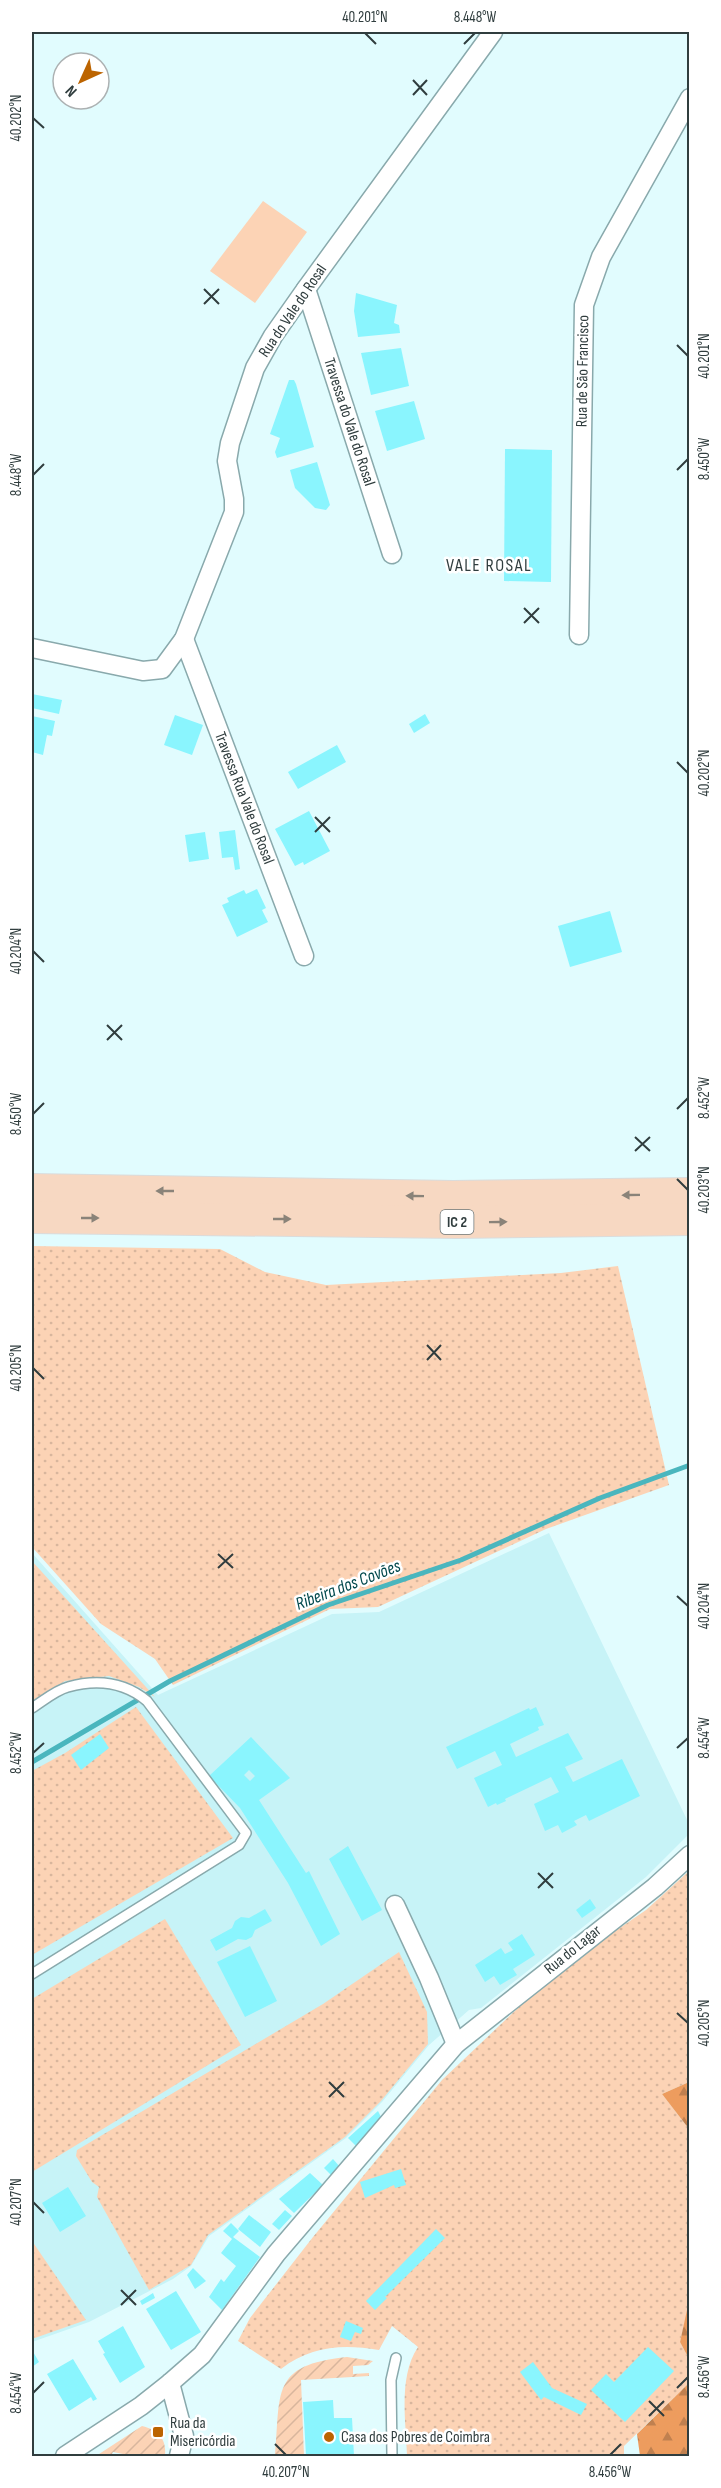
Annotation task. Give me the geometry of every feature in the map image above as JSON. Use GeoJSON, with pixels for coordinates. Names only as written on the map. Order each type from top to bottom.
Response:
{"type":"FeatureCollection","features":[{"type":"Feature","properties":{"kind":"highway","name":"IC 2"},"geometry":{"type":"LineString","coordinates":[[32,1190],[457,1222],[690,1219]]}},
{"type":"Feature","properties":{"kind":"highway","name":"IC 2"},"geometry":{"type":"LineString","coordinates":[[32,1217],[224,1205],[453,1197],[690,1194]]}},
{"type":"Feature","properties":{"kind":"street","name":"Rua do Vale do Rosal"},"geometry":{"type":"LineString","coordinates":[[32,648],[143,671],[162,669],[184,639],[234,512],[227,460],[230,443],[255,368],[273,336],[306,289],[493,32]]}},
{"type":"Feature","properties":{"kind":"street","name":"Rua de São Francisco"},"geometry":{"type":"LineString","coordinates":[[579,635],[584,305],[601,257],[690,98]]}},
{"type":"Feature","properties":{"kind":"street","name":"Travessa do Vale do Rosal"},"geometry":{"type":"LineString","coordinates":[[306,289],[392,554]]}},
{"type":"Feature","properties":{"kind":"street","name":"Travessa Rua Vale do Rosal"},"geometry":{"type":"LineString","coordinates":[[184,639],[304,956]]}},
{"type":"Feature","properties":{"kind":"street","name":"Rua do Lagar"},"geometry":{"type":"LineString","coordinates":[[456,2044],[655,1887],[690,1855]]}},
{"type":"Feature","properties":{"kind":"street"},"geometry":{"type":"LineString","coordinates":[[65,2457],[170,2383],[202,2355],[276,2254],[456,2044],[395,1905]]}},
{"type":"Feature","properties":{"kind":"street"},"geometry":{"type":"LineString","coordinates":[[170,2383],[184,2436],[179,2457]]}},
{"type":"Feature","properties":{"kind":"lane"},"geometry":{"type":"LineString","coordinates":[[32,1708],[67,1687],[108,1682],[135,1691],[147,1701],[246,1833],[239,1845],[32,1974]]}},
{"type":"Feature","properties":{"kind":"lane"},"geometry":{"type":"LineString","coordinates":[[392,2457],[391,2380],[396,2358]]}},
{"type":"Feature","properties":{"kind":"shaded area"},"geometry":{"type":"Polygon","coordinates":[[[263,201],[307,232],[255,303],[210,271],[263,201]]]}},
{"type":"Feature","properties":{"kind":"shaded area"},"geometry":{"type":"Polygon","coordinates":[[[32,1246],[220,1249],[265,1272],[326,1285],[561,1273],[618,1266],[669,1485],[546,1529],[378,1607],[330,1609],[173,1685],[155,1659],[101,1624],[32,1547],[32,1246]]]}},
{"type":"Feature","properties":{"kind":"shaded area"},"geometry":{"type":"Polygon","coordinates":[[[549,1533],[690,1826],[689,1834],[646,1877],[481,2008],[469,2010],[429,2045],[382,2102],[346,2138],[209,2236],[191,2266],[173,2279],[89,2322],[32,2342],[32,1553],[158,1695],[332,1614],[379,1612],[549,1533]]]}},
{"type":"Feature","properties":{"kind":"shaded area"},"geometry":{"type":"Polygon","coordinates":[[[32,1561],[155,1697],[139,1687],[109,1676],[65,1681],[32,1701],[32,1561]]]}},
{"type":"Feature","properties":{"kind":"shaded area"},"geometry":{"type":"Polygon","coordinates":[[[136,1707],[233,1838],[32,1955],[32,1771],[65,1753],[136,1707]]]}},
{"type":"Feature","properties":{"kind":"shaded area"},"geometry":{"type":"Polygon","coordinates":[[[689,1871],[689,2082],[662,2094],[689,2129],[690,2301],[680,2342],[689,2359],[689,2383],[624,2446],[624,2456],[407,2456],[405,2386],[412,2359],[418,2347],[392,2326],[379,2350],[340,2347],[315,2351],[292,2361],[281,2369],[238,2341],[250,2318],[313,2237],[442,2080],[519,2007],[592,1947],[646,1910],[689,1871]]]}},
{"type":"Feature","properties":{"kind":"shaded area"},"geometry":{"type":"Polygon","coordinates":[[[165,1919],[241,2045],[32,2172],[32,1999],[165,1919]]]}},
{"type":"Feature","properties":{"kind":"shaded area"},"geometry":{"type":"Polygon","coordinates":[[[399,1952],[427,2012],[428,2044],[381,2101],[345,2137],[208,2235],[191,2265],[149,2290],[97,2197],[99,2187],[92,2182],[76,2156],[77,2150],[323,2004],[399,1952]]]}},
{"type":"Feature","properties":{"kind":"shaded area"},"geometry":{"type":"Polygon","coordinates":[[[32,2241],[86,2320],[32,2339],[32,2241]]]}},
{"type":"Feature","properties":{"kind":"shaded area"},"geometry":{"type":"Polygon","coordinates":[[[347,2357],[373,2361],[368,2365],[353,2366],[353,2374],[369,2373],[369,2376],[301,2380],[304,2456],[275,2456],[280,2399],[284,2386],[292,2375],[304,2367],[322,2361],[347,2357]]]}},
{"type":"Feature","properties":{"kind":"shaded area"},"geometry":{"type":"Polygon","coordinates":[[[142,2426],[153,2430],[160,2436],[163,2440],[165,2456],[133,2456],[113,2452],[111,2456],[96,2456],[142,2426]]]}},
{"type":"Feature","properties":{"kind":"green space"},"geometry":{"type":"Polygon","coordinates":[[[689,2082],[689,2129],[662,2094],[689,2082]]]}},
{"type":"Feature","properties":{"kind":"green space"},"geometry":{"type":"Polygon","coordinates":[[[689,2301],[690,2359],[680,2342],[689,2301]]]}},
{"type":"Feature","properties":{"kind":"green space"},"geometry":{"type":"Polygon","coordinates":[[[689,2383],[689,2456],[640,2456],[637,2434],[689,2383]]]}},
{"type":"Feature","properties":{"kind":"building"},"geometry":{"type":"Polygon","coordinates":[[[356,293],[397,305],[394,323],[399,325],[400,333],[358,337],[354,311],[356,293]]]}},
{"type":"Feature","properties":{"kind":"building"},"geometry":{"type":"Polygon","coordinates":[[[401,348],[409,386],[371,395],[361,353],[401,348]]]}},
{"type":"Feature","properties":{"kind":"building"},"geometry":{"type":"Polygon","coordinates":[[[289,380],[294,380],[296,384],[314,447],[277,458],[275,452],[280,438],[270,434],[289,380]]]}},
{"type":"Feature","properties":{"kind":"building"},"geometry":{"type":"Polygon","coordinates":[[[414,401],[425,439],[387,451],[375,411],[414,401]]]}},
{"type":"Feature","properties":{"kind":"building"},"geometry":{"type":"Polygon","coordinates":[[[505,449],[552,450],[551,582],[504,581],[505,449]]]}},
{"type":"Feature","properties":{"kind":"building"},"geometry":{"type":"Polygon","coordinates":[[[317,462],[330,505],[326,510],[315,508],[295,488],[290,470],[317,462]]]}},
{"type":"Feature","properties":{"kind":"building"},"geometry":{"type":"Polygon","coordinates":[[[32,694],[62,700],[59,714],[32,708],[32,694]]]}},
{"type":"Feature","properties":{"kind":"building"},"geometry":{"type":"Polygon","coordinates":[[[425,714],[430,723],[414,733],[409,724],[425,714]]]}},
{"type":"Feature","properties":{"kind":"building"},"geometry":{"type":"Polygon","coordinates":[[[175,715],[203,725],[192,755],[164,745],[175,715]]]}},
{"type":"Feature","properties":{"kind":"building"},"geometry":{"type":"Polygon","coordinates":[[[32,716],[55,721],[52,736],[47,735],[43,755],[32,752],[32,716]]]}},
{"type":"Feature","properties":{"kind":"building"},"geometry":{"type":"Polygon","coordinates":[[[337,745],[346,762],[298,789],[288,772],[337,745]]]}},
{"type":"Feature","properties":{"kind":"building"},"geometry":{"type":"Polygon","coordinates":[[[309,811],[330,851],[304,865],[303,862],[295,866],[275,829],[309,811]]]}},
{"type":"Feature","properties":{"kind":"building"},"geometry":{"type":"Polygon","coordinates":[[[235,830],[240,869],[235,870],[233,857],[222,858],[219,832],[235,830]]]}},
{"type":"Feature","properties":{"kind":"building"},"geometry":{"type":"Polygon","coordinates":[[[205,832],[209,859],[189,862],[185,835],[205,832]]]}},
{"type":"Feature","properties":{"kind":"building"},"geometry":{"type":"Polygon","coordinates":[[[257,889],[266,908],[262,910],[268,922],[237,937],[222,905],[229,902],[227,898],[244,890],[246,894],[257,889]]]}},
{"type":"Feature","properties":{"kind":"building"},"geometry":{"type":"Polygon","coordinates":[[[610,911],[622,952],[570,967],[558,926],[610,911]]]}},
{"type":"Feature","properties":{"kind":"building"},"geometry":{"type":"Polygon","coordinates":[[[536,1707],[544,1725],[538,1727],[539,1730],[510,1744],[516,1757],[568,1733],[583,1759],[565,1767],[573,1782],[622,1759],[640,1796],[589,1821],[586,1815],[574,1821],[577,1825],[562,1833],[558,1825],[545,1831],[534,1804],[559,1792],[551,1777],[505,1799],[506,1801],[488,1807],[474,1778],[502,1765],[495,1751],[457,1769],[446,1747],[529,1708],[530,1710],[536,1707]]]}},
{"type":"Feature","properties":{"kind":"building"},"geometry":{"type":"Polygon","coordinates":[[[100,1734],[109,1748],[81,1770],[71,1755],[100,1734]]]}},
{"type":"Feature","properties":{"kind":"building"},"geometry":{"type":"Polygon","coordinates":[[[251,1737],[290,1778],[259,1800],[306,1873],[309,1871],[340,1934],[321,1946],[288,1883],[240,1808],[209,1776],[251,1737]],[[249,1770],[244,1775],[250,1781],[255,1776],[249,1770]]]}},
{"type":"Feature","properties":{"kind":"building"},"geometry":{"type":"Polygon","coordinates":[[[348,1846],[382,1910],[362,1921],[329,1859],[348,1846]]]}},
{"type":"Feature","properties":{"kind":"building"},"geometry":{"type":"Polygon","coordinates":[[[590,1899],[596,1908],[582,1918],[576,1910],[590,1899]]]}},
{"type":"Feature","properties":{"kind":"building"},"geometry":{"type":"Polygon","coordinates":[[[265,1909],[272,1921],[255,1930],[252,1937],[246,1940],[238,1939],[216,1951],[210,1940],[232,1928],[235,1921],[241,1917],[249,1918],[265,1909]]]}},
{"type":"Feature","properties":{"kind":"building"},"geometry":{"type":"Polygon","coordinates":[[[522,1934],[535,1955],[513,1969],[517,1975],[500,1985],[494,1976],[485,1982],[475,1965],[501,1948],[505,1954],[513,1950],[508,1943],[522,1934]]]}},
{"type":"Feature","properties":{"kind":"building"},"geometry":{"type":"Polygon","coordinates":[[[250,1946],[277,2001],[245,2017],[217,1962],[250,1946]]]}},
{"type":"Feature","properties":{"kind":"building"},"geometry":{"type":"Polygon","coordinates":[[[378,2111],[382,2119],[358,2148],[348,2138],[378,2111]]]}},
{"type":"Feature","properties":{"kind":"building"},"geometry":{"type":"Polygon","coordinates":[[[333,2159],[340,2167],[332,2176],[324,2168],[333,2159]]]}},
{"type":"Feature","properties":{"kind":"building"},"geometry":{"type":"Polygon","coordinates":[[[401,2169],[406,2185],[395,2188],[394,2185],[365,2198],[360,2182],[401,2169]]]}},
{"type":"Feature","properties":{"kind":"building"},"geometry":{"type":"Polygon","coordinates":[[[310,2173],[323,2185],[294,2213],[279,2199],[310,2173]]]}},
{"type":"Feature","properties":{"kind":"building"},"geometry":{"type":"Polygon","coordinates":[[[68,2187],[86,2216],[60,2232],[42,2203],[68,2187]]]}},
{"type":"Feature","properties":{"kind":"building"},"geometry":{"type":"Polygon","coordinates":[[[285,2210],[292,2216],[279,2230],[272,2224],[285,2210]]]}},
{"type":"Feature","properties":{"kind":"building"},"geometry":{"type":"Polygon","coordinates":[[[249,2215],[271,2232],[260,2247],[238,2229],[249,2215]]]}},
{"type":"Feature","properties":{"kind":"building"},"geometry":{"type":"Polygon","coordinates":[[[231,2223],[239,2231],[233,2237],[260,2257],[222,2310],[209,2297],[221,2279],[224,2282],[236,2266],[221,2253],[232,2239],[223,2231],[231,2223]]]}},
{"type":"Feature","properties":{"kind":"building"},"geometry":{"type":"Polygon","coordinates":[[[436,2229],[445,2238],[385,2297],[387,2298],[375,2310],[366,2301],[436,2229]]]}},
{"type":"Feature","properties":{"kind":"building"},"geometry":{"type":"Polygon","coordinates":[[[193,2268],[206,2281],[195,2289],[187,2275],[193,2268]]]}},
{"type":"Feature","properties":{"kind":"building"},"geometry":{"type":"Polygon","coordinates":[[[176,2291],[201,2332],[171,2350],[146,2309],[176,2291]]]}},
{"type":"Feature","properties":{"kind":"building"},"geometry":{"type":"Polygon","coordinates":[[[153,2293],[155,2298],[142,2305],[140,2301],[153,2293]]]}},
{"type":"Feature","properties":{"kind":"building"},"geometry":{"type":"Polygon","coordinates":[[[346,2321],[363,2328],[361,2334],[355,2332],[351,2341],[340,2337],[346,2321]]]}},
{"type":"Feature","properties":{"kind":"building"},"geometry":{"type":"Polygon","coordinates":[[[123,2326],[145,2367],[120,2383],[98,2341],[123,2326]]]}},
{"type":"Feature","properties":{"kind":"building"},"geometry":{"type":"Polygon","coordinates":[[[648,2347],[674,2371],[625,2422],[591,2390],[606,2374],[614,2382],[648,2347]]]}},
{"type":"Feature","properties":{"kind":"building"},"geometry":{"type":"Polygon","coordinates":[[[32,2350],[39,2362],[32,2367],[32,2350]]]}},
{"type":"Feature","properties":{"kind":"building"},"geometry":{"type":"Polygon","coordinates":[[[73,2359],[97,2399],[93,2401],[91,2397],[69,2411],[47,2374],[73,2359]]]}},
{"type":"Feature","properties":{"kind":"building"},"geometry":{"type":"Polygon","coordinates":[[[533,2362],[552,2388],[587,2404],[581,2415],[544,2397],[541,2400],[520,2372],[533,2362]]]}},
{"type":"Feature","properties":{"kind":"building","name":"Casa dos Pobres de Coimbra"},"geometry":{"type":"Polygon","coordinates":[[[333,2400],[334,2418],[352,2418],[354,2456],[306,2456],[303,2402],[333,2400]]]}},
{"type":"Feature","properties":{"kind":"waterway","name":"Ribeira dos Covões"},"geometry":{"type":"LineString","coordinates":[[32,1762],[170,1681],[328,1605],[461,1560],[600,1498],[690,1465]]}},
{"type":"Feature","properties":{"kind":"place","name":"Rua da Misericórdia"},"geometry":{"type":"Point","coordinates":[158,2432]}},
{"type":"Feature","properties":{"kind":"place","name":"Casa dos Pobres de Coimbra"},"geometry":{"type":"Point","coordinates":[329,2437]}},
{"type":"Feature","properties":{"kind":"district","name":"VALE ROSAL"},"geometry":{"type":"Point","coordinates":[489,565]}}]}
